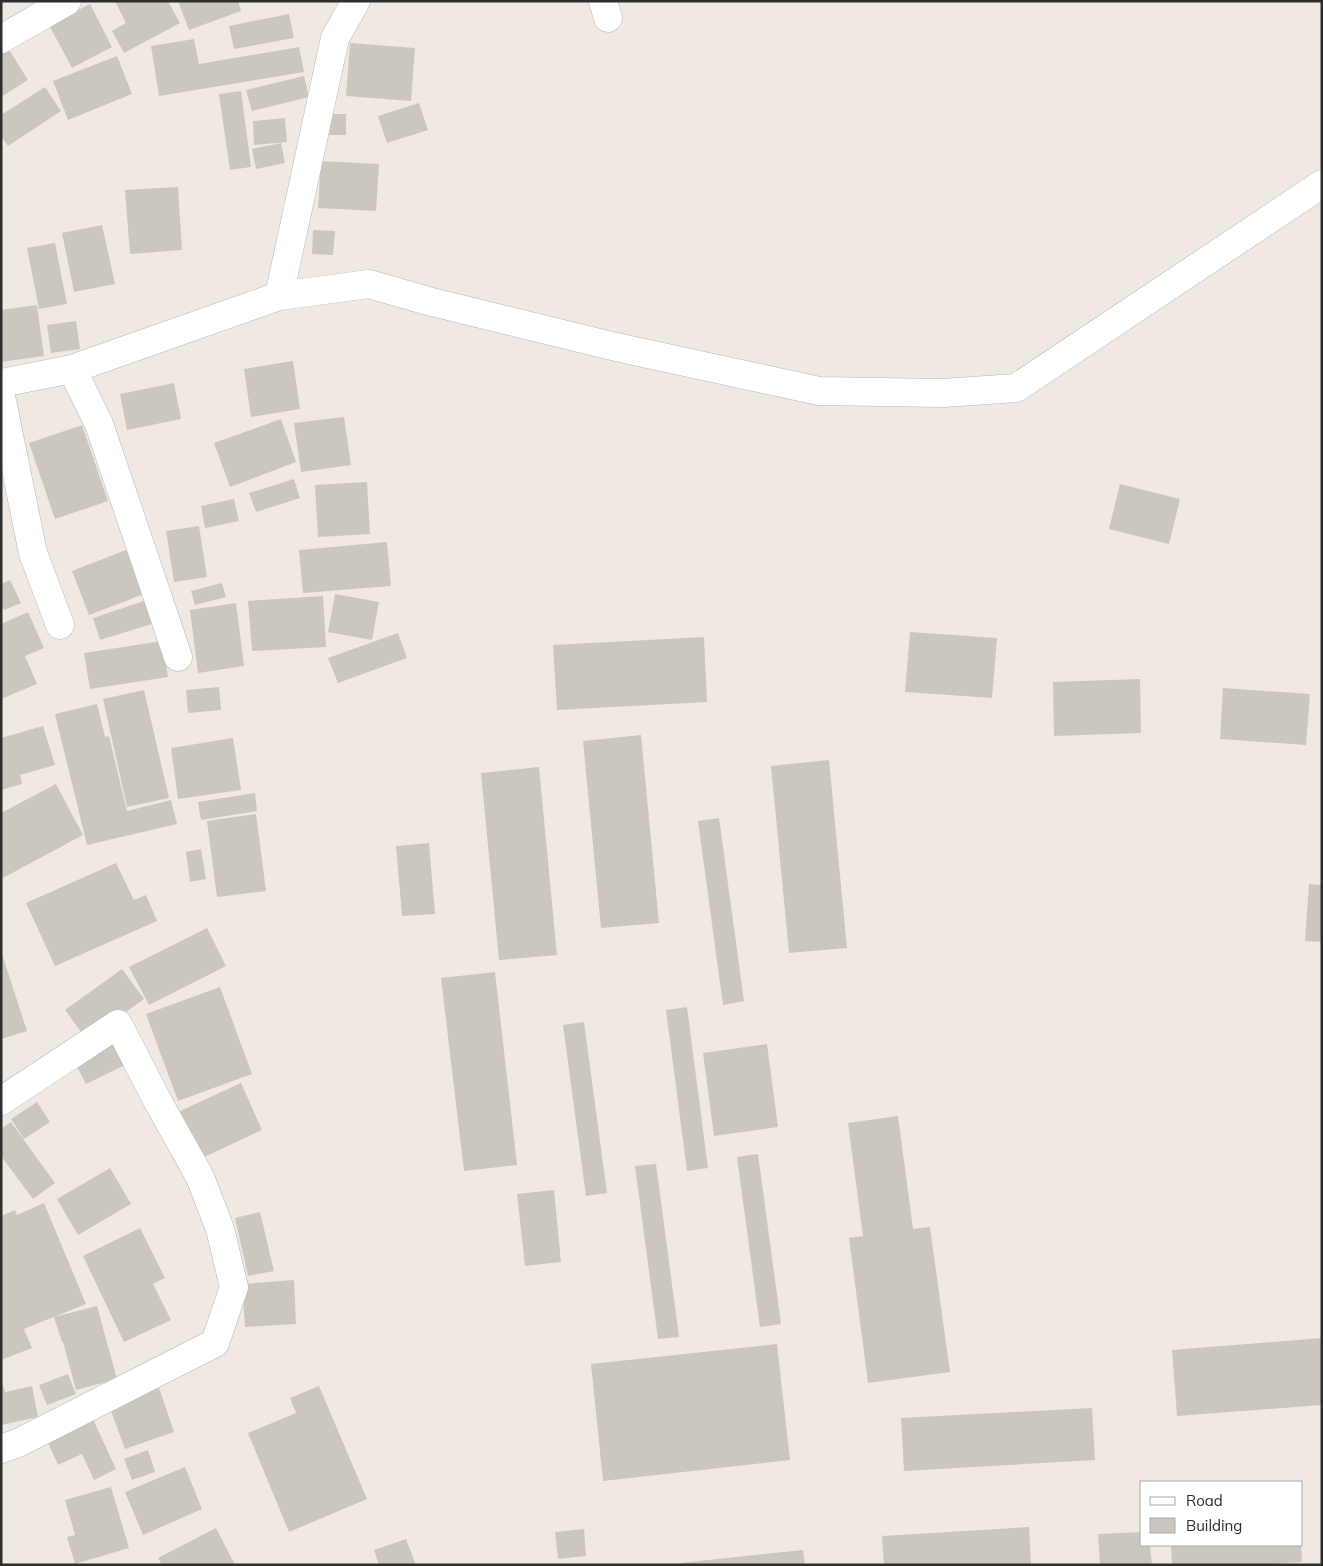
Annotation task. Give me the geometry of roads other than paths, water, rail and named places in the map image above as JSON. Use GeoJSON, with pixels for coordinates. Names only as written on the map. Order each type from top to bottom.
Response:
{"type":"FeatureCollection","features":[{"type":"Feature","properties":{"kind":"street"},"geometry":{"type":"LineString","coordinates":[[1,39],[67,1]]}},
{"type":"Feature","properties":{"kind":"street"},"geometry":{"type":"LineString","coordinates":[[279,296],[335,38],[356,1]]}},
{"type":"Feature","properties":{"kind":"street"},"geometry":{"type":"LineString","coordinates":[[1,383],[72,370],[279,296],[369,284],[428,301],[616,347],[819,391],[943,393],[1016,388],[1322,184]]}},
{"type":"Feature","properties":{"kind":"street"},"geometry":{"type":"LineString","coordinates":[[72,370],[99,424],[178,657]]}},
{"type":"Feature","properties":{"kind":"street"},"geometry":{"type":"LineString","coordinates":[[1,396],[33,553],[60,624]]}},
{"type":"Feature","properties":{"kind":"street"},"geometry":{"type":"LineString","coordinates":[[1,1101],[118,1024],[157,1100],[200,1177],[220,1229],[234,1287],[215,1343],[18,1443],[1,1449]]}}]}
